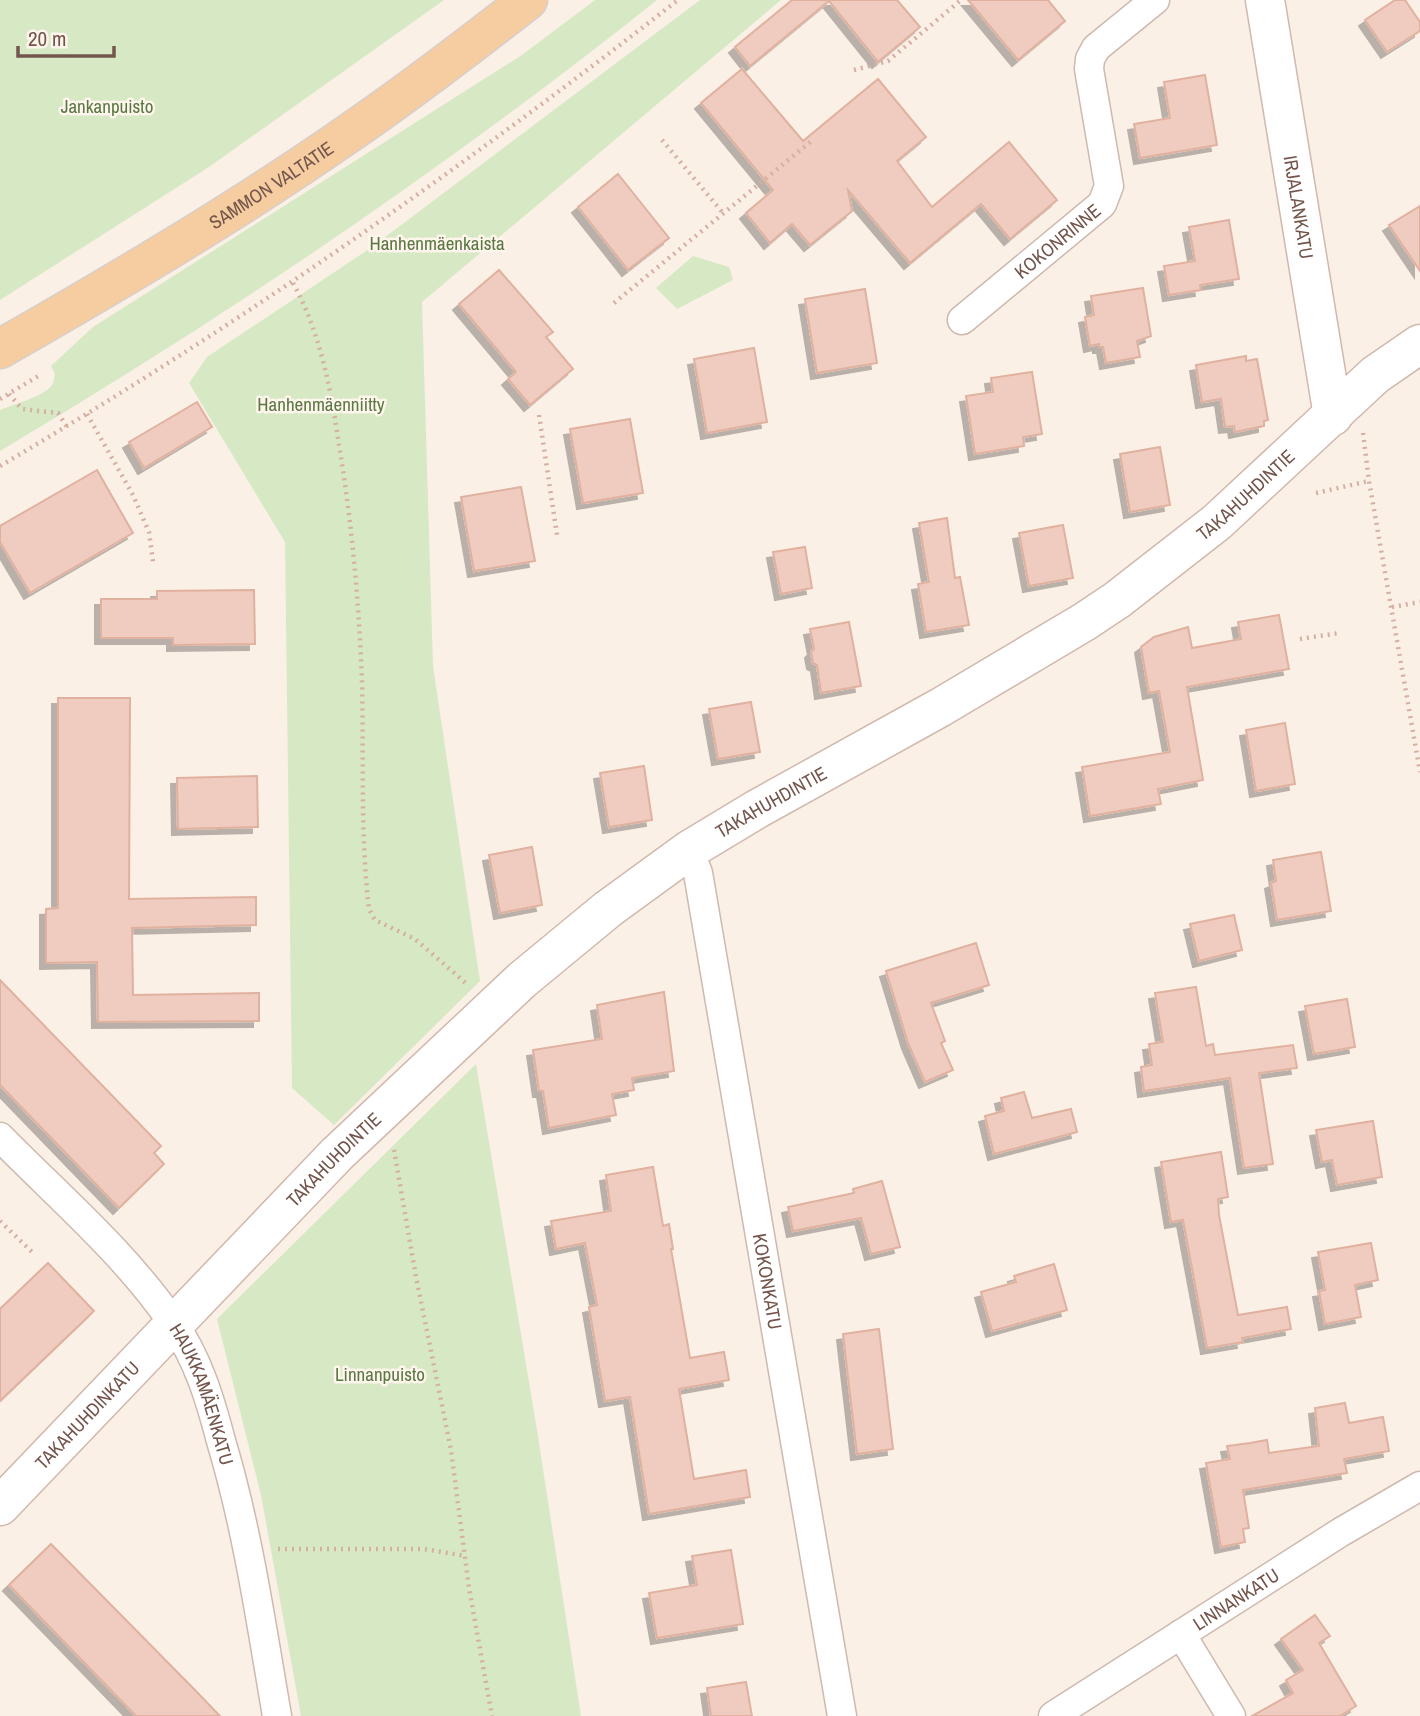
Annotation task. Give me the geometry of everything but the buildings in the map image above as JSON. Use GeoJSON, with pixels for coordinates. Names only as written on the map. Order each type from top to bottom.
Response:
{"type":"FeatureCollection","features":[{"type":"Feature","properties":{"kind":"main road","name":"SAMMON VALTATIE"},"geometry":{"type":"LineString","coordinates":[[0,349],[247,200],[343,137],[430,76],[528,0]]}},
{"type":"Feature","properties":{"kind":"street","name":"KOKONRINNE"},"geometry":{"type":"LineString","coordinates":[[962,320],[1102,204],[1109,186],[1089,69],[1090,59],[1096,48],[1155,0]]}},
{"type":"Feature","properties":{"kind":"street","name":"IRJALANKATU"},"geometry":{"type":"LineString","coordinates":[[1265,0],[1333,416]]}},
{"type":"Feature","properties":{"kind":"street","name":"TAKAHUHDINTIE"},"geometry":{"type":"LineString","coordinates":[[173,1323],[337,1154],[490,1010],[608,909],[689,850],[1084,622],[1165,565],[1215,524],[1389,363],[1420,344]]}},
{"type":"Feature","properties":{"kind":"street","name":"KOKONKATU"},"geometry":{"type":"LineString","coordinates":[[689,850],[698,873],[842,1716]]}},
{"type":"Feature","properties":{"kind":"street","name":"HAUKKAMÄENKATU"},"geometry":{"type":"LineString","coordinates":[[0,1137],[120,1257],[173,1323],[187,1346],[206,1386],[237,1496],[277,1716]]}},
{"type":"Feature","properties":{"kind":"street","name":"TAKAHUHDINKATU"},"geometry":{"type":"LineString","coordinates":[[0,1506],[173,1323]]}},
{"type":"Feature","properties":{"kind":"street","name":"LINNANKATU"},"geometry":{"type":"LineString","coordinates":[[1053,1716],[1361,1520],[1420,1486]]}},
{"type":"Feature","properties":{"kind":"street"},"geometry":{"type":"LineString","coordinates":[[1181,1634],[1231,1716]]}},
{"type":"Feature","properties":{"kind":"path"},"geometry":{"type":"LineString","coordinates":[[0,466],[88,414],[293,283],[430,187],[678,0]]}},
{"type":"Feature","properties":{"kind":"path"},"geometry":{"type":"LineString","coordinates":[[855,70],[888,61],[961,0]]}},
{"type":"Feature","properties":{"kind":"path"},"geometry":{"type":"LineString","coordinates":[[614,303],[814,139]]}},
{"type":"Feature","properties":{"kind":"path"},"geometry":{"type":"LineString","coordinates":[[662,140],[723,214]]}},
{"type":"Feature","properties":{"kind":"path"},"geometry":{"type":"LineString","coordinates":[[293,283],[306,306],[331,391],[344,472],[362,681],[363,864],[369,909],[375,920],[415,939],[439,958],[490,1010]]}},
{"type":"Feature","properties":{"kind":"path"},"geometry":{"type":"LineString","coordinates":[[0,399],[40,375]]}},
{"type":"Feature","properties":{"kind":"path"},"geometry":{"type":"LineString","coordinates":[[9,394],[22,409],[58,413],[67,427]]}},
{"type":"Feature","properties":{"kind":"path"},"geometry":{"type":"LineString","coordinates":[[88,414],[133,495],[149,532],[153,562]]}},
{"type":"Feature","properties":{"kind":"path"},"geometry":{"type":"LineString","coordinates":[[539,415],[558,535]]}},
{"type":"Feature","properties":{"kind":"path"},"geometry":{"type":"LineString","coordinates":[[1316,493],[1368,481]]}},
{"type":"Feature","properties":{"kind":"path"},"geometry":{"type":"LineString","coordinates":[[1392,607],[1420,602]]}},
{"type":"Feature","properties":{"kind":"path"},"geometry":{"type":"LineString","coordinates":[[1300,639],[1339,633]]}},
{"type":"Feature","properties":{"kind":"path"},"geometry":{"type":"LineString","coordinates":[[386,1108],[451,1450],[492,1716]]}},
{"type":"Feature","properties":{"kind":"path"},"geometry":{"type":"LineString","coordinates":[[0,1221],[32,1252]]}},
{"type":"Feature","properties":{"kind":"path"},"geometry":{"type":"LineString","coordinates":[[248,1549],[424,1549],[466,1556]]}},
{"type":"Feature","properties":{"kind":"green space","name":"Jankanpuisto"},"geometry":{"type":"Polygon","coordinates":[[[0,0],[444,0],[209,167],[0,300],[0,0]]]}},
{"type":"Feature","properties":{"kind":"green space"},"geometry":{"type":"Polygon","coordinates":[[[595,0],[657,0],[499,121],[336,237],[170,346],[0,451],[0,410],[48,389],[53,384],[55,374],[51,366],[93,327],[522,55],[595,0]]]}},
{"type":"Feature","properties":{"kind":"green space","name":"Hanhenmäenniitty"},"geometry":{"type":"Polygon","coordinates":[[[700,0],[781,0],[422,302],[433,666],[480,981],[334,1125],[292,1088],[285,542],[189,383],[207,357],[372,247],[700,0]]]}},
{"type":"Feature","properties":{"kind":"green space"},"geometry":{"type":"Polygon","coordinates":[[[693,256],[729,267],[733,280],[677,309],[656,288],[693,256]]]}},
{"type":"Feature","properties":{"kind":"green space","name":"Linnanpuisto"},"geometry":{"type":"Polygon","coordinates":[[[476,1064],[581,1716],[301,1716],[261,1495],[217,1319],[476,1064]]]}},
{"type":"Feature","properties":{"kind":"park label","name":"Hanhenmäenkaista"},"geometry":{"type":"Point","coordinates":[437,243]}}]}
